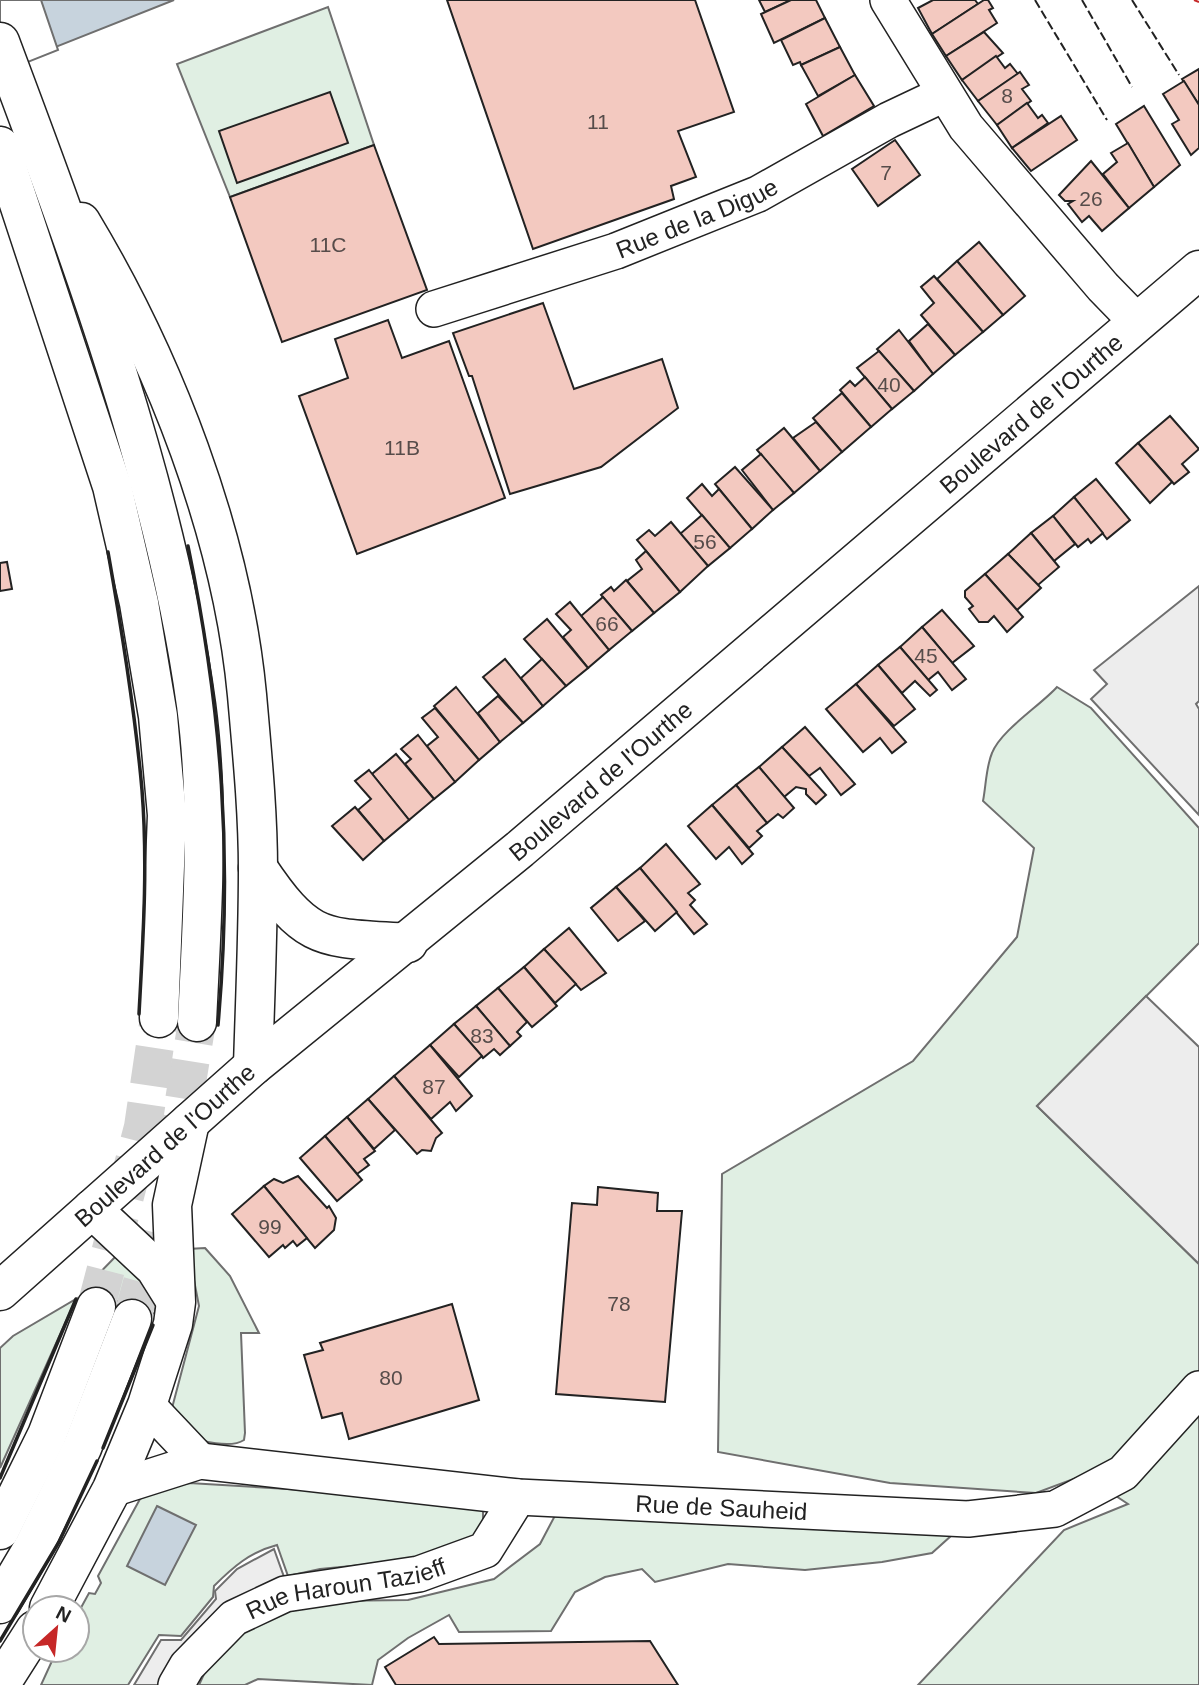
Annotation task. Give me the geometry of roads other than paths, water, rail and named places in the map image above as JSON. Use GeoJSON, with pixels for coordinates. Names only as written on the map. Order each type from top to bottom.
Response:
{"type":"FeatureCollection","features":[{"type":"Feature","properties":{"kind":"main road"},"geometry":{"type":"LineString","coordinates":[[0,42],[18,160],[112,485],[139,603],[158,716],[167,816],[159,1018]]}},
{"type":"Feature","properties":{"kind":"main road"},"geometry":{"type":"LineString","coordinates":[[18,160],[112,273],[193,458],[223,559],[247,692],[258,868],[253,1066]]}},
{"type":"Feature","properties":{"kind":"main road"},"geometry":{"type":"LineString","coordinates":[[18,160],[146,472],[176,591],[196,706],[204,814],[197,1022]]}},
{"type":"Feature","properties":{"kind":"main road","name":"Boulevard de l'Ourthe"},"geometry":{"type":"LineString","coordinates":[[0,1291],[253,1066],[408,943],[1199,270]]}},
{"type":"Feature","properties":{"kind":"main road"},"geometry":{"type":"LineString","coordinates":[[258,868],[281,902],[299,921],[329,937],[408,943]]}},
{"type":"Feature","properties":{"kind":"main road"},"geometry":{"type":"LineString","coordinates":[[57,1594],[112,1489],[147,1405],[173,1324],[176,1302],[172,1206],[190,1122]]}},
{"type":"Feature","properties":{"kind":"main road"},"geometry":{"type":"LineString","coordinates":[[92,1209],[155,1268],[176,1302]]}},
{"type":"Feature","properties":{"kind":"main road"},"geometry":{"type":"LineString","coordinates":[[0,1530],[47,1435],[96,1307]]}},
{"type":"Feature","properties":{"kind":"main road"},"geometry":{"type":"LineString","coordinates":[[0,1604],[33,1548],[82,1448],[132,1319]]}},
{"type":"Feature","properties":{"kind":"main road"},"geometry":{"type":"LineString","coordinates":[[0,1685],[21,1652]]}},
{"type":"Feature","properties":{"kind":"street"},"geometry":{"type":"LineString","coordinates":[[888,0],[966,127],[1103,287],[1138,323]]}},
{"type":"Feature","properties":{"kind":"street","name":"Rue de la Digue"},"geometry":{"type":"LineString","coordinates":[[435,309],[616,251],[758,194],[889,120],[944,94]]}},
{"type":"Feature","properties":{"kind":"street","name":"Rue de Sauheid"},"geometry":{"type":"LineString","coordinates":[[112,1489],[200,1461],[519,1497],[968,1519],[1055,1509],[1123,1473],[1199,1389]]}},
{"type":"Feature","properties":{"kind":"street"},"geometry":{"type":"LineString","coordinates":[[147,1405],[200,1461]]}},
{"type":"Feature","properties":{"kind":"street","name":"Rue Haroun Tazieff"},"geometry":{"type":"LineString","coordinates":[[176,1685],[187,1666],[234,1618],[285,1594],[419,1574],[485,1550],[519,1497]]}},
{"type":"Feature","properties":{"kind":"street"},"geometry":{"type":"LineString","coordinates":[[23,1685],[31,1664]]}},
{"type":"Feature","properties":{"kind":"tunnel"},"geometry":{"type":"LineString","coordinates":[[96,1307],[143,1127],[159,1018]]}},
{"type":"Feature","properties":{"kind":"tunnel"},"geometry":{"type":"LineString","coordinates":[[175,1155],[197,1022]]}},
{"type":"Feature","properties":{"kind":"tunnel"},"geometry":{"type":"LineString","coordinates":[[132,1319],[156,1233]]}}]}
